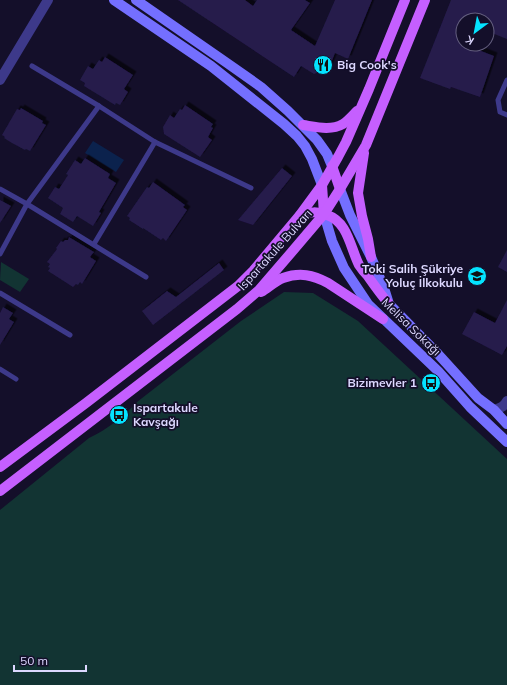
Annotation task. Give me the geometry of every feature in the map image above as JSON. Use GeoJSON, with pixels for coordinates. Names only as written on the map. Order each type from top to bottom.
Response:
{"type":"FeatureCollection","features":[{"type":"Feature","properties":{"kind":"main road","name":"Ispartakule Bulvarı"},"geometry":{"type":"LineString","coordinates":[[0,467],[238,286],[253,271],[300,215],[322,185],[346,142],[362,107],[405,0]]}},
{"type":"Feature","properties":{"kind":"main road","name":"Ispartakule Bulvarı"},"geometry":{"type":"LineString","coordinates":[[0,491],[259,290],[324,214],[366,145],[425,0]]}},
{"type":"Feature","properties":{"kind":"main road"},"geometry":{"type":"LineString","coordinates":[[303,125],[323,128],[335,127],[343,124],[362,107]]}},
{"type":"Feature","properties":{"kind":"main road"},"geometry":{"type":"LineString","coordinates":[[366,145],[358,193],[371,258]]}},
{"type":"Feature","properties":{"kind":"main road"},"geometry":{"type":"LineString","coordinates":[[332,166],[340,190]]}},
{"type":"Feature","properties":{"kind":"main road"},"geometry":{"type":"LineString","coordinates":[[322,185],[324,214]]}},
{"type":"Feature","properties":{"kind":"main road"},"geometry":{"type":"LineString","coordinates":[[300,215],[308,212],[316,212],[334,217],[342,225],[360,265],[389,304]]}},
{"type":"Feature","properties":{"kind":"main road"},"geometry":{"type":"LineString","coordinates":[[244,303],[282,278],[304,275],[321,279],[383,319]]}},
{"type":"Feature","properties":{"kind":"street"},"geometry":{"type":"LineString","coordinates":[[0,80],[48,0]]}},
{"type":"Feature","properties":{"kind":"street"},"geometry":{"type":"LineString","coordinates":[[114,0],[211,66],[284,124],[297,136],[304,146],[312,159],[322,185]]}},
{"type":"Feature","properties":{"kind":"street"},"geometry":{"type":"LineString","coordinates":[[136,0],[260,87],[303,125],[317,140],[327,154],[332,166]]}},
{"type":"Feature","properties":{"kind":"street","name":"Melisa Sokağı"},"geometry":{"type":"LineString","coordinates":[[340,190],[384,288],[389,304],[438,354],[478,398],[494,410],[507,424]]}},
{"type":"Feature","properties":{"kind":"street","name":"Melisa Sokağı"},"geometry":{"type":"LineString","coordinates":[[324,214],[332,241],[344,268],[368,304],[438,371],[470,407],[507,442]]}},
{"type":"Feature","properties":{"kind":"street"},"geometry":{"type":"LineString","coordinates":[[494,410],[500,408],[507,401]]}},
{"type":"Feature","properties":{"kind":"lane"},"geometry":{"type":"LineString","coordinates":[[32,66],[155,142],[251,188]]}},
{"type":"Feature","properties":{"kind":"lane"},"geometry":{"type":"LineString","coordinates":[[507,80],[498,100],[500,112],[507,115]]}},
{"type":"Feature","properties":{"kind":"lane"},"geometry":{"type":"LineString","coordinates":[[0,254],[27,204],[99,106]]}},
{"type":"Feature","properties":{"kind":"lane"},"geometry":{"type":"LineString","coordinates":[[94,244],[155,142]]}},
{"type":"Feature","properties":{"kind":"lane"},"geometry":{"type":"LineString","coordinates":[[0,189],[94,244],[146,277]]}},
{"type":"Feature","properties":{"kind":"lane"},"geometry":{"type":"LineString","coordinates":[[0,293],[70,335]]}},
{"type":"Feature","properties":{"kind":"lane"},"geometry":{"type":"LineString","coordinates":[[0,369],[16,379]]}},
{"type":"Feature","properties":{"kind":"green space"},"geometry":{"type":"Polygon","coordinates":[[[1,262],[29,279],[20,292],[0,280],[1,262]]]}},
{"type":"Feature","properties":{"kind":"green space"},"geometry":{"type":"Polygon","coordinates":[[[284,292],[313,293],[358,321],[507,459],[507,685],[0,685],[0,510],[89,438],[103,431],[115,422],[137,402],[241,321],[284,292]]]}},
{"type":"Feature","properties":{"kind":"water"},"geometry":{"type":"Polygon","coordinates":[[[93,141],[124,160],[116,172],[85,153],[93,141]]]}},
{"type":"Feature","properties":{"kind":"building"},"geometry":{"type":"Polygon","coordinates":[[[178,0],[245,0],[253,6],[257,0],[305,0],[310,3],[291,30],[315,46],[335,0],[372,0],[348,59],[335,53],[329,68],[314,74],[301,66],[294,77],[178,0]]]}},
{"type":"Feature","properties":{"kind":"building"},"geometry":{"type":"Polygon","coordinates":[[[451,0],[507,0],[507,39],[495,34],[495,12],[455,12],[455,52],[484,52],[494,56],[480,97],[451,87],[450,89],[420,78],[451,0]]]}},
{"type":"Feature","properties":{"kind":"building"},"geometry":{"type":"Polygon","coordinates":[[[105,57],[133,75],[124,89],[128,92],[120,105],[116,103],[115,105],[84,86],[85,83],[80,80],[88,66],[93,69],[99,60],[102,62],[105,57]]]}},
{"type":"Feature","properties":{"kind":"building"},"geometry":{"type":"Polygon","coordinates":[[[185,105],[213,124],[211,127],[213,128],[208,137],[212,140],[200,157],[164,134],[163,127],[170,115],[174,118],[180,109],[182,110],[185,105]]]}},
{"type":"Feature","properties":{"kind":"building"},"geometry":{"type":"Polygon","coordinates":[[[21,108],[43,121],[42,123],[46,125],[30,151],[12,143],[2,135],[17,109],[20,110],[21,108]]]}},
{"type":"Feature","properties":{"kind":"building"},"geometry":{"type":"Polygon","coordinates":[[[85,158],[110,174],[108,178],[116,183],[99,212],[101,213],[93,226],[77,216],[73,222],[60,214],[63,208],[48,198],[55,187],[59,189],[75,160],[81,164],[85,158]]]}},
{"type":"Feature","properties":{"kind":"building"},"geometry":{"type":"Polygon","coordinates":[[[282,168],[292,176],[253,225],[238,220],[282,168]]]}},
{"type":"Feature","properties":{"kind":"building"},"geometry":{"type":"Polygon","coordinates":[[[153,182],[185,205],[183,207],[187,210],[166,241],[163,238],[161,240],[143,229],[129,220],[130,218],[127,216],[147,187],[149,188],[153,182]]]}},
{"type":"Feature","properties":{"kind":"building"},"geometry":{"type":"Polygon","coordinates":[[[0,200],[11,206],[0,223],[0,200]]]}},
{"type":"Feature","properties":{"kind":"building"},"geometry":{"type":"Polygon","coordinates":[[[69,237],[94,252],[90,257],[96,261],[82,284],[80,282],[78,285],[76,284],[73,287],[48,271],[50,264],[47,262],[61,241],[63,242],[68,240],[69,237]]]}},
{"type":"Feature","properties":{"kind":"building"},"geometry":{"type":"Polygon","coordinates":[[[507,250],[507,272],[498,267],[507,250]]]}},
{"type":"Feature","properties":{"kind":"building"},"geometry":{"type":"Polygon","coordinates":[[[219,263],[224,270],[153,325],[142,311],[167,291],[176,297],[219,263]]]}},
{"type":"Feature","properties":{"kind":"building"},"geometry":{"type":"Polygon","coordinates":[[[507,300],[507,346],[502,355],[462,334],[474,312],[495,323],[507,300]]]}},
{"type":"Feature","properties":{"kind":"building"},"geometry":{"type":"Polygon","coordinates":[[[3,307],[13,313],[9,319],[14,322],[0,345],[0,313],[3,307]]]}},
{"type":"Feature","properties":{"kind":"place","name":"Big Cook's"},"geometry":{"type":"Point","coordinates":[323,65]}},
{"type":"Feature","properties":{"kind":"place","name":"Toki Salih Şükriye Yoluç İlkokulu"},"geometry":{"type":"Point","coordinates":[477,276]}},
{"type":"Feature","properties":{"kind":"place","name":"Bizimevler 1"},"geometry":{"type":"Point","coordinates":[431,383]}},
{"type":"Feature","properties":{"kind":"place","name":"Ispartakule Kavşağı"},"geometry":{"type":"Point","coordinates":[119,415]}}]}
